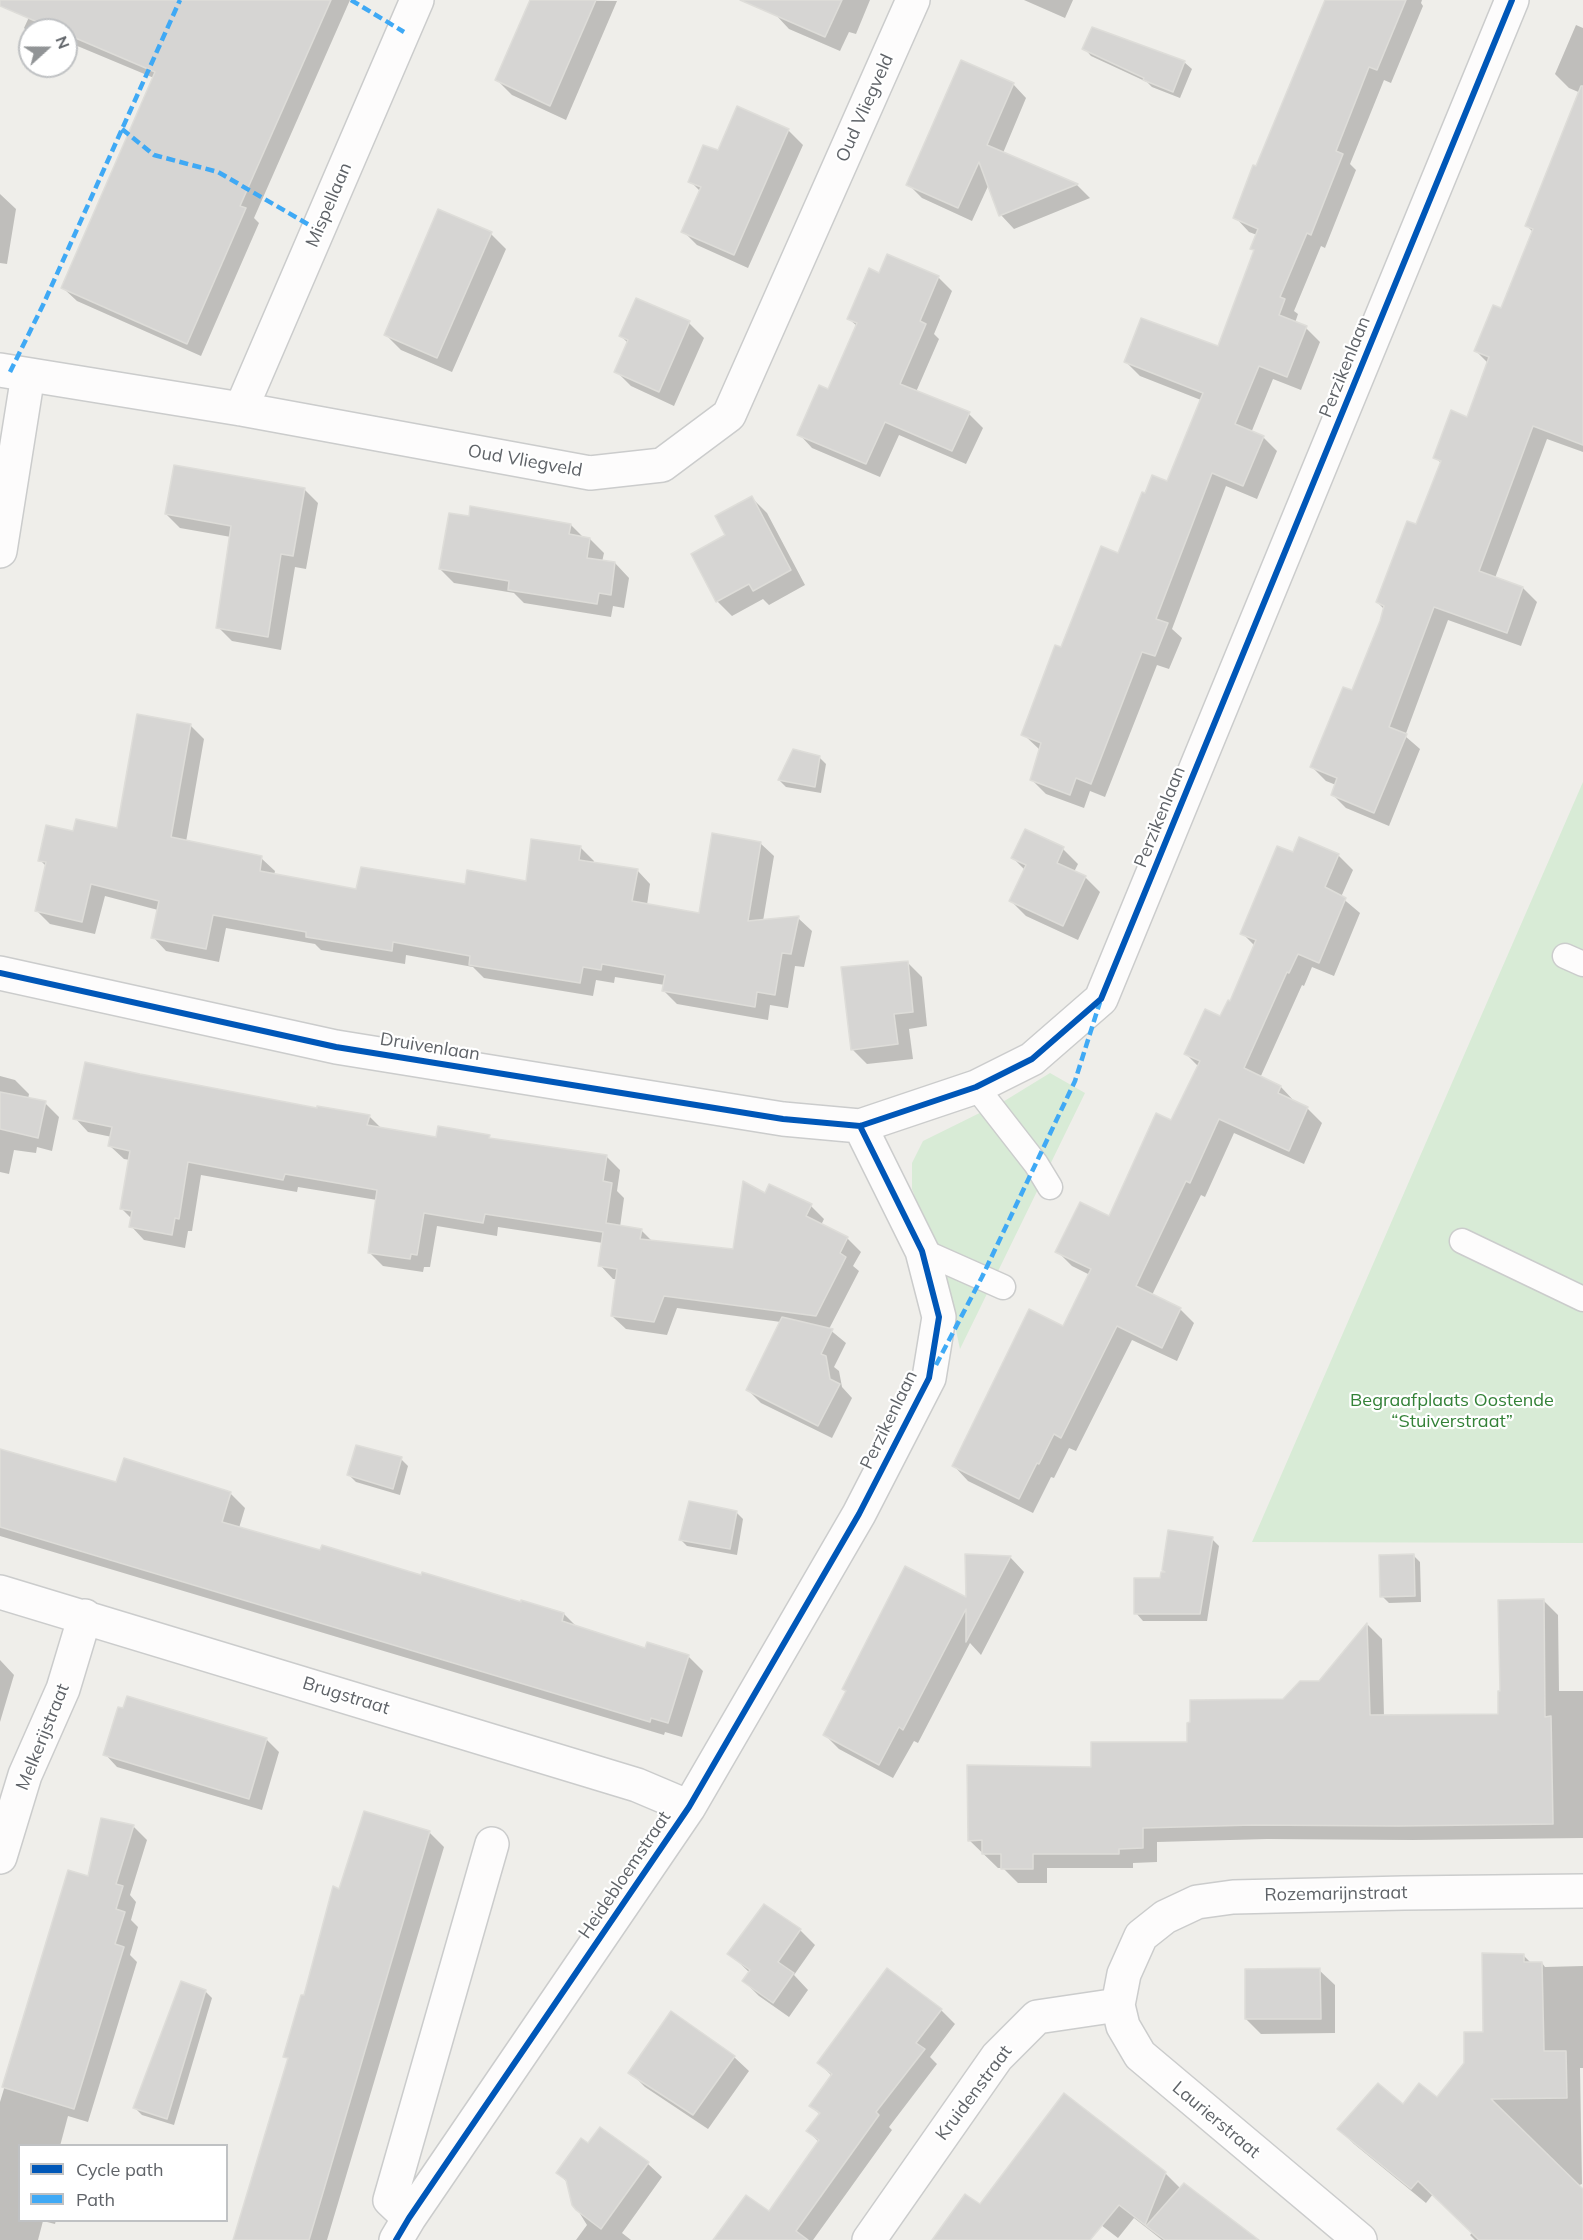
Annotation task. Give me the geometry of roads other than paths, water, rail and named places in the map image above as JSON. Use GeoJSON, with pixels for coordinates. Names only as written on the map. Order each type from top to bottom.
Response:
{"type":"FeatureCollection","features":[{"type":"Feature","properties":{"kind":"street","name":"Mispellaan"},"geometry":{"type":"LineString","coordinates":[[241,410],[417,0]]}},
{"type":"Feature","properties":{"kind":"street","name":"Oud Vliegveld"},"geometry":{"type":"LineString","coordinates":[[14,372],[590,473],[663,465],[729,414],[913,0]]}},
{"type":"Feature","properties":{"kind":"street","name":"Perzikenlaan"},"geometry":{"type":"LineString","coordinates":[[859,1514],[929,1378],[939,1317],[922,1251],[860,1126],[976,1087],[1032,1059],[1101,999],[1512,0]]}},
{"type":"Feature","properties":{"kind":"street"},"geometry":{"type":"LineString","coordinates":[[0,551],[14,372]]}},
{"type":"Feature","properties":{"kind":"street","name":"Druivenlaan"},"geometry":{"type":"LineString","coordinates":[[0,973],[336,1047],[783,1119],[860,1126]]}},
{"type":"Feature","properties":{"kind":"street","name":"Heidebloemstraat"},"geometry":{"type":"LineString","coordinates":[[402,2229],[689,1807],[859,1514]]}},
{"type":"Feature","properties":{"kind":"street","name":"Brugstraat"},"geometry":{"type":"LineString","coordinates":[[0,1592],[637,1785],[689,1807]]}},
{"type":"Feature","properties":{"kind":"street","name":"Melkerijstraat"},"geometry":{"type":"LineString","coordinates":[[0,1857],[25,1775],[63,1689],[85,1616]]}},
{"type":"Feature","properties":{"kind":"street","name":"Heidebloemstraat"},"geometry":{"type":"LineString","coordinates":[[402,2229],[390,2200],[492,1844]]}},
{"type":"Feature","properties":{"kind":"street","name":"Rozemarijnstraat"},"geometry":{"type":"LineString","coordinates":[[1121,1990],[1141,1936],[1165,1917],[1197,1902],[1233,1897],[1583,1891]]}},
{"type":"Feature","properties":{"kind":"street","name":"Kruidenstraat"},"geometry":{"type":"LineString","coordinates":[[869,2240],[997,2057],[1037,2017],[1121,1990]]}},
{"type":"Feature","properties":{"kind":"street","name":"Laurierstraat"},"geometry":{"type":"LineString","coordinates":[[1121,1990],[1123,2026],[1140,2055],[1360,2240]]}},
{"type":"Feature","properties":{"kind":"lane"},"geometry":{"type":"LineString","coordinates":[[976,1087],[1036,1164],[1050,1187]]}},
{"type":"Feature","properties":{"kind":"lane"},"geometry":{"type":"LineString","coordinates":[[1462,1241],[1583,1299]]}},
{"type":"Feature","properties":{"kind":"lane"},"geometry":{"type":"LineString","coordinates":[[922,1251],[1003,1287]]}},
{"type":"Feature","properties":{"kind":"park label","name":"Begraafplaats Oostende “Stuiverstraat”"},"geometry":{"type":"Point","coordinates":[1452,1411]}}]}
